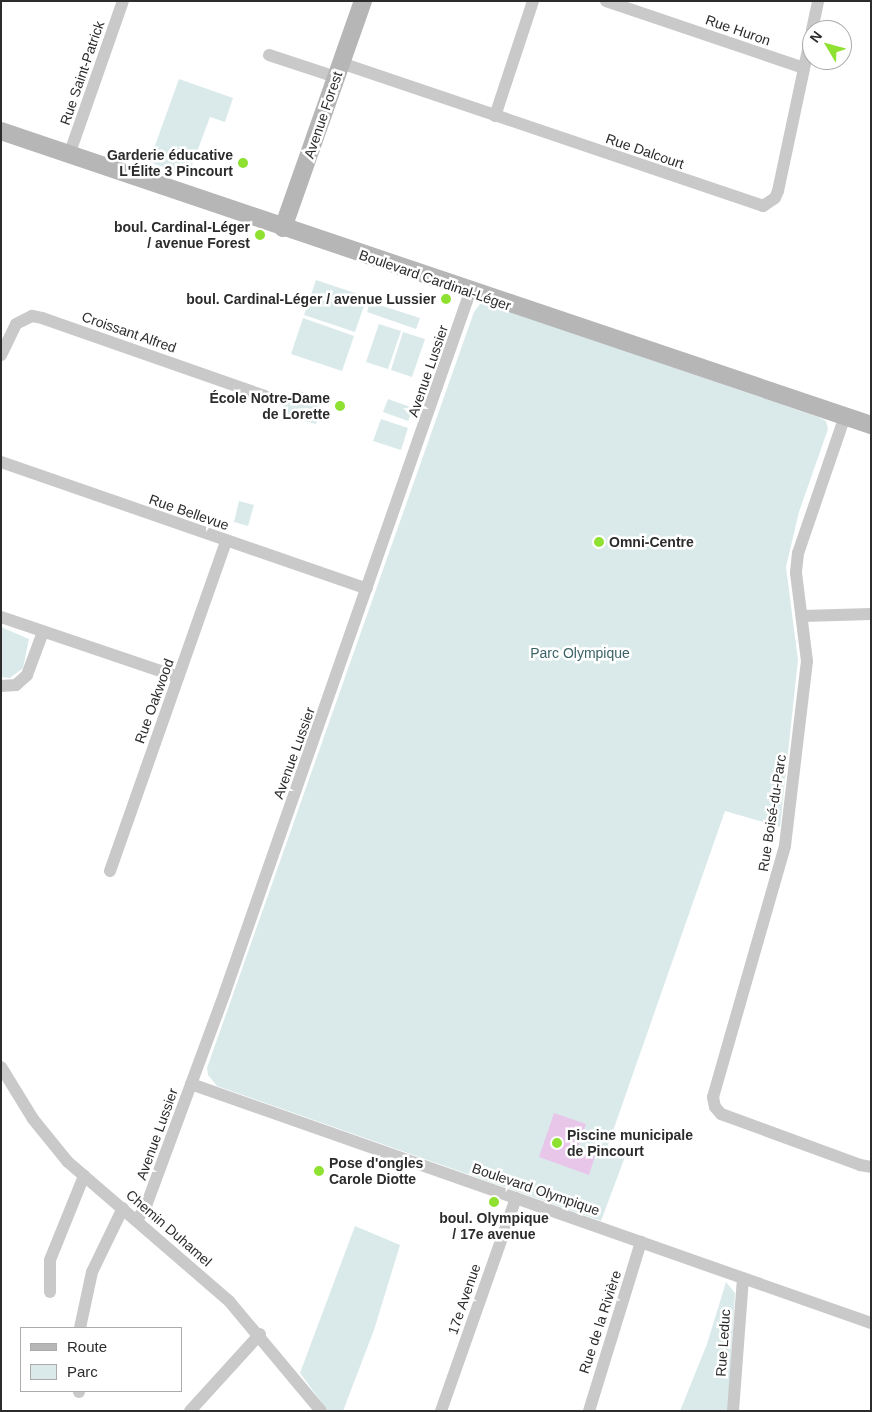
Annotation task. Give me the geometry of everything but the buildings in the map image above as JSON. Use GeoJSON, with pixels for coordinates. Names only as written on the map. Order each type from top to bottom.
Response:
{"type":"FeatureCollection","features":[{"type":"Feature","properties":{"kind":"street","name":"Rue Saint-Patrick"},"geometry":{"type":"LineString","coordinates":[[70,155],[123,1]]}},
{"type":"Feature","properties":{"kind":"street","name":"Avenue Forest"},"geometry":{"type":"LineString","coordinates":[[283,228],[363,1]]}},
{"type":"Feature","properties":{"kind":"street"},"geometry":{"type":"LineString","coordinates":[[495,116],[533,1]]}},
{"type":"Feature","properties":{"kind":"street","name":"Rue Huron"},"geometry":{"type":"LineString","coordinates":[[606,1],[802,67]]}},
{"type":"Feature","properties":{"kind":"street","name":"Rue Dalcourt"},"geometry":{"type":"LineString","coordinates":[[814,20],[818,1]]}},
{"type":"Feature","properties":{"kind":"street","name":"Rue Dalcourt"},"geometry":{"type":"LineString","coordinates":[[269,55],[339,70],[495,116],[764,206],[775,198],[778,191],[804,70]]}},
{"type":"Feature","properties":{"kind":"street","name":"Boulevard Cardinal-Léger"},"geometry":{"type":"LineString","coordinates":[[1,132],[470,292],[871,425]]}},
{"type":"Feature","properties":{"kind":"street","name":"Avenue Lussier"},"geometry":{"type":"LineString","coordinates":[[137,1220],[146,1206],[191,1084],[368,589],[470,292]]}},
{"type":"Feature","properties":{"kind":"street","name":"Croissant Alfred"},"geometry":{"type":"LineString","coordinates":[[1,355],[16,324],[32,316],[265,396]]}},
{"type":"Feature","properties":{"kind":"street","name":"Rue Boisé-du-Parc"},"geometry":{"type":"LineString","coordinates":[[846,416],[798,553],[796,573],[803,616],[807,661],[805,691],[785,846],[713,1097],[715,1107],[721,1114],[860,1165],[871,1166]]}},
{"type":"Feature","properties":{"kind":"street","name":"Rue Bellevue"},"geometry":{"type":"LineString","coordinates":[[1,462],[368,589]]}},
{"type":"Feature","properties":{"kind":"street","name":"Rue Oakwood"},"geometry":{"type":"LineString","coordinates":[[110,871],[226,541]]}},
{"type":"Feature","properties":{"kind":"street"},"geometry":{"type":"LineString","coordinates":[[803,616],[871,614]]}},
{"type":"Feature","properties":{"kind":"street"},"geometry":{"type":"LineString","coordinates":[[1,617],[178,677]]}},
{"type":"Feature","properties":{"kind":"street"},"geometry":{"type":"LineString","coordinates":[[1,686],[16,685],[27,675],[43,632]]}},
{"type":"Feature","properties":{"kind":"street","name":"Chemin Duhamel"},"geometry":{"type":"LineString","coordinates":[[1,1067],[40,1128],[84,1176],[218,1291],[260,1334],[321,1411]]}},
{"type":"Feature","properties":{"kind":"street","name":"Boulevard Olympique"},"geometry":{"type":"LineString","coordinates":[[191,1084],[871,1323]]}},
{"type":"Feature","properties":{"kind":"street"},"geometry":{"type":"LineString","coordinates":[[50,1292],[50,1260],[84,1176]]}},
{"type":"Feature","properties":{"kind":"street","name":"17e Avenue"},"geometry":{"type":"LineString","coordinates":[[441,1411],[516,1198]]}},
{"type":"Feature","properties":{"kind":"street"},"geometry":{"type":"LineString","coordinates":[[80,1327],[82,1310],[90,1290],[92,1272],[123,1208]]}},
{"type":"Feature","properties":{"kind":"street","name":"Rue de la Rivière"},"geometry":{"type":"LineString","coordinates":[[589,1411],[641,1242]]}},
{"type":"Feature","properties":{"kind":"street","name":"Rue Leduc"},"geometry":{"type":"LineString","coordinates":[[733,1411],[743,1278]]}},
{"type":"Feature","properties":{"kind":"street"},"geometry":{"type":"LineString","coordinates":[[190,1411],[260,1334]]}},
{"type":"Feature","properties":{"kind":"green space"},"geometry":{"type":"Polygon","coordinates":[[[179,79],[233,98],[225,122],[210,117],[188,176],[149,162],[179,79]]]}},
{"type":"Feature","properties":{"kind":"green space"},"geometry":{"type":"Polygon","coordinates":[[[316,280],[367,297],[355,332],[304,315],[316,280]]]}},
{"type":"Feature","properties":{"kind":"green space"},"geometry":{"type":"Polygon","coordinates":[[[370,302],[420,318],[416,329],[367,312],[370,302]]]}},
{"type":"Feature","properties":{"kind":"green space","name":"Parc Olympique"},"geometry":{"type":"Polygon","coordinates":[[[480,304],[489,304],[818,417],[826,421],[828,429],[799,512],[786,567],[798,660],[780,827],[725,811],[607,1148],[626,1154],[601,1221],[217,1086],[208,1075],[207,1068],[474,312],[480,304]]]}},
{"type":"Feature","properties":{"kind":"green space"},"geometry":{"type":"Polygon","coordinates":[[[303,318],[354,336],[342,371],[291,354],[303,318]]]}},
{"type":"Feature","properties":{"kind":"green space"},"geometry":{"type":"Polygon","coordinates":[[[379,324],[401,331],[388,369],[366,362],[379,324]]]}},
{"type":"Feature","properties":{"kind":"green space"},"geometry":{"type":"Polygon","coordinates":[[[403,332],[425,339],[412,377],[391,370],[403,332]]]}},
{"type":"Feature","properties":{"kind":"green space"},"geometry":{"type":"Polygon","coordinates":[[[299,391],[318,397],[320,415],[316,424],[297,419],[282,410],[285,400],[299,391]]]}},
{"type":"Feature","properties":{"kind":"green space"},"geometry":{"type":"Polygon","coordinates":[[[388,399],[413,408],[408,421],[383,412],[388,399]]]}},
{"type":"Feature","properties":{"kind":"green space"},"geometry":{"type":"Polygon","coordinates":[[[381,419],[408,428],[401,450],[373,441],[381,419]]]}},
{"type":"Feature","properties":{"kind":"green space"},"geometry":{"type":"Polygon","coordinates":[[[239,501],[254,505],[248,526],[234,522],[239,501]]]}},
{"type":"Feature","properties":{"kind":"green space"},"geometry":{"type":"Polygon","coordinates":[[[1,627],[29,639],[23,668],[10,678],[1,677],[1,627]]]}},
{"type":"Feature","properties":{"kind":"green space"},"geometry":{"type":"Polygon","coordinates":[[[355,1226],[400,1245],[374,1330],[343,1411],[328,1411],[300,1373],[355,1226]]]}},
{"type":"Feature","properties":{"kind":"green space"},"geometry":{"type":"Polygon","coordinates":[[[726,1282],[735,1293],[728,1411],[680,1411],[707,1344],[726,1282]]]}},
{"type":"Feature","properties":{"kind":"shaded area"},"geometry":{"type":"Polygon","coordinates":[[[554,1113],[586,1124],[577,1150],[595,1156],[589,1175],[539,1157],[554,1113]]]}},
{"type":"Feature","properties":{"kind":"place","name":"Garderie éducative L'Élite 3 Pincourt"},"geometry":{"type":"Point","coordinates":[243,163]}},
{"type":"Feature","properties":{"kind":"place","name":"boul. Cardinal-Léger / avenue Forest"},"geometry":{"type":"Point","coordinates":[260,235]}},
{"type":"Feature","properties":{"kind":"place","name":"boul. Cardinal-Léger / avenue Lussier"},"geometry":{"type":"Point","coordinates":[446,299]}},
{"type":"Feature","properties":{"kind":"place","name":"École Notre-Dame de Lorette"},"geometry":{"type":"Point","coordinates":[340,406]}},
{"type":"Feature","properties":{"kind":"place","name":"Omni-Centre"},"geometry":{"type":"Point","coordinates":[599,542]}},
{"type":"Feature","properties":{"kind":"place","name":"Piscine municipale de Pincourt"},"geometry":{"type":"Point","coordinates":[557,1143]}},
{"type":"Feature","properties":{"kind":"place","name":"Pose d'ongles Carole Diotte"},"geometry":{"type":"Point","coordinates":[319,1171]}},
{"type":"Feature","properties":{"kind":"place","name":"boul. Olympique / 17e avenue"},"geometry":{"type":"Point","coordinates":[494,1202]}}]}
